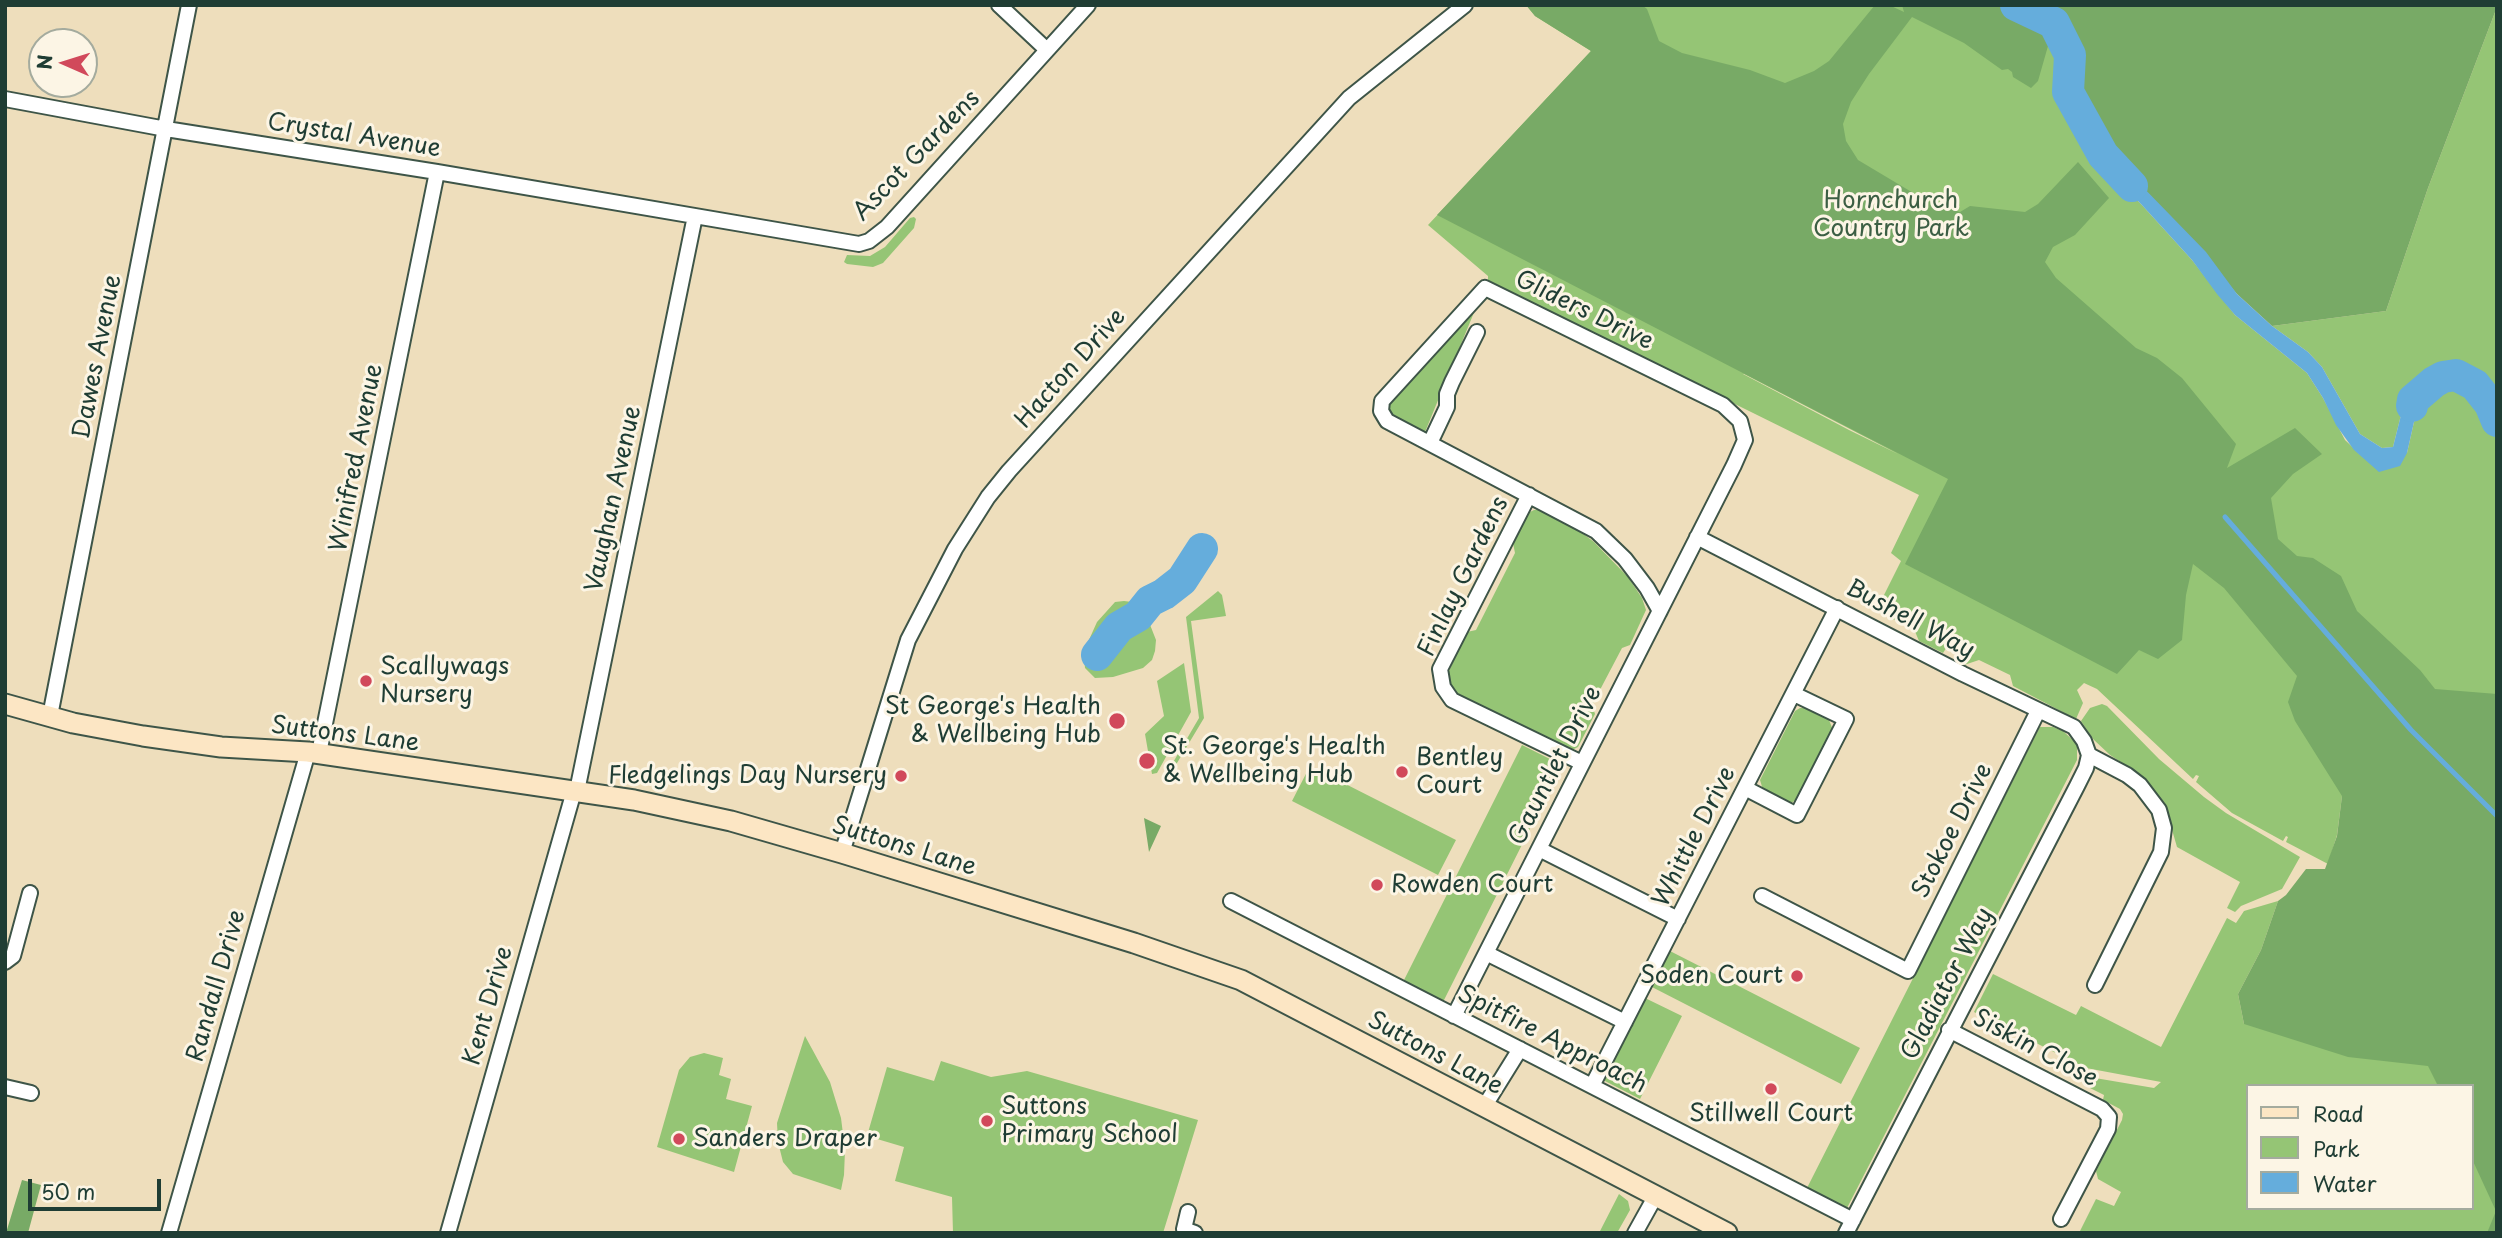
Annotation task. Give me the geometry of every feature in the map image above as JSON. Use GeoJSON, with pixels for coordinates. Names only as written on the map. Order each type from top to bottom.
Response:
{"type":"FeatureCollection","features":[{"type":"Feature","properties":{"kind":"street","name":"Dawes Avenue"},"geometry":{"type":"LineString","coordinates":[[50,716],[189,5]]}},
{"type":"Feature","properties":{"kind":"street"},"geometry":{"type":"LineString","coordinates":[[999,5],[1048,50]]}},
{"type":"Feature","properties":{"kind":"street","name":"Ascot Gardens"},"geometry":{"type":"LineString","coordinates":[[695,216],[851,243],[869,241],[887,227],[1088,5]]}},
{"type":"Feature","properties":{"kind":"street","name":"Hacton Drive"},"geometry":{"type":"LineString","coordinates":[[842,853],[908,640],[955,549],[988,497],[1349,98],[1465,5]]}},
{"type":"Feature","properties":{"kind":"street","name":"Crystal Avenue"},"geometry":{"type":"LineString","coordinates":[[5,99],[166,129],[695,216]]}},
{"type":"Feature","properties":{"kind":"street","name":"Winifred Avenue"},"geometry":{"type":"LineString","coordinates":[[314,752],[437,172]]}},
{"type":"Feature","properties":{"kind":"street","name":"Vaughan Avenue"},"geometry":{"type":"LineString","coordinates":[[575,791],[695,216]]}},
{"type":"Feature","properties":{"kind":"street","name":"Gliders Drive"},"geometry":{"type":"LineString","coordinates":[[1660,611],[1632,569],[1596,531],[1387,421],[1381,411],[1382,401],[1485,288],[1723,405],[1740,421],[1745,440],[1697,537]]}},
{"type":"Feature","properties":{"kind":"street"},"geometry":{"type":"LineString","coordinates":[[1430,443],[1447,407],[1447,394],[1452,382],[1477,332]]}},
{"type":"Feature","properties":{"kind":"street","name":"Finlay Gardens"},"geometry":{"type":"LineString","coordinates":[[1529,495],[1440,669],[1443,687],[1452,700],[1582,763]]}},
{"type":"Feature","properties":{"kind":"street","name":"Bushell Way"},"geometry":{"type":"LineString","coordinates":[[1697,537],[2074,727],[2084,741],[2089,755]]}},
{"type":"Feature","properties":{"kind":"street","name":"Gauntlet Drive"},"geometry":{"type":"LineString","coordinates":[[1454,1016],[1697,537]]}},
{"type":"Feature","properties":{"kind":"street","name":"Whittle Drive"},"geometry":{"type":"LineString","coordinates":[[1592,1086],[1838,608]]}},
{"type":"Feature","properties":{"kind":"street"},"geometry":{"type":"LineString","coordinates":[[1745,788],[1797,815],[1846,719],[1794,694]]}},
{"type":"Feature","properties":{"kind":"street","name":"Suttons Lane"},"geometry":{"type":"LineString","coordinates":[[5,704],[73,723],[156,738],[221,747],[314,752],[634,800],[730,821],[842,853],[1134,943],[1241,980],[1727,1233]]}},
{"type":"Feature","properties":{"kind":"street","name":"Stokoe Drive"},"geometry":{"type":"LineString","coordinates":[[1762,895],[1908,971],[2038,711]]}},
{"type":"Feature","properties":{"kind":"street","name":"Randall Drive"},"geometry":{"type":"LineString","coordinates":[[169,1233],[314,752]]}},
{"type":"Feature","properties":{"kind":"street"},"geometry":{"type":"LineString","coordinates":[[2089,755],[2140,785],[2159,810],[2165,828],[2161,852],[2095,985]]}},
{"type":"Feature","properties":{"kind":"street","name":"Gladiator Way"},"geometry":{"type":"LineString","coordinates":[[1850,1226],[2077,786],[2089,755]]}},
{"type":"Feature","properties":{"kind":"street","name":"Kent Drive"},"geometry":{"type":"LineString","coordinates":[[448,1233],[575,791]]}},
{"type":"Feature","properties":{"kind":"street"},"geometry":{"type":"LineString","coordinates":[[1539,849],[1678,919]]}},
{"type":"Feature","properties":{"kind":"street"},"geometry":{"type":"LineString","coordinates":[[5,962],[13,956],[30,893]]}},
{"type":"Feature","properties":{"kind":"street","name":"Spitfire Approach"},"geometry":{"type":"LineString","coordinates":[[1231,901],[1592,1086],[1850,1226]]}},
{"type":"Feature","properties":{"kind":"street"},"geometry":{"type":"LineString","coordinates":[[1486,953],[1625,1022]]}},
{"type":"Feature","properties":{"kind":"street","name":"Siskin Close"},"geometry":{"type":"LineString","coordinates":[[1950,1030],[2102,1109],[2109,1117],[2108,1129],[2062,1219]]}},
{"type":"Feature","properties":{"kind":"street"},"geometry":{"type":"LineString","coordinates":[[1484,1107],[1520,1049]]}},
{"type":"Feature","properties":{"kind":"street"},"geometry":{"type":"LineString","coordinates":[[5,1087],[31,1093]]}},
{"type":"Feature","properties":{"kind":"street"},"geometry":{"type":"LineString","coordinates":[[1635,1233],[1655,1197]]}},
{"type":"Feature","properties":{"kind":"street"},"geometry":{"type":"LineString","coordinates":[[1188,1212],[1184,1229],[1195,1233]]}},
{"type":"Feature","properties":{"kind":"green space","name":"Hornchurch Country Park"},"geometry":{"type":"Polygon","coordinates":[[[1526,5],[2000,5],[2050,30],[2063,60],[2064,93],[2097,161],[2192,260],[2235,315],[2307,373],[2345,440],[2364,458],[2407,453],[2414,422],[2421,405],[2437,388],[2439,370],[2406,395],[2393,447],[2382,448],[2360,434],[2322,367],[2308,352],[2272,326],[2386,311],[2428,188],[2497,7],[2497,1233],[2079,1233],[2096,1199],[2114,1206],[2121,1192],[2098,1179],[2096,1171],[2123,1114],[2120,1109],[2103,1100],[2104,1095],[2090,1088],[2095,1078],[2154,1088],[2161,1082],[2086,1068],[1974,1012],[1993,974],[2076,1015],[2081,1006],[2161,1047],[2227,918],[2236,923],[2244,911],[2278,901],[2261,950],[2238,994],[2244,1024],[2372,800],[2342,796],[2337,835],[2328,864],[2286,842],[2288,837],[2283,841],[2232,813],[2196,782],[2199,776],[2196,775],[2193,779],[2097,689],[2084,683],[2077,690],[2083,703],[2076,719],[2013,686],[2010,675],[1979,660],[1964,665],[1959,661],[1968,647],[1952,639],[1943,653],[1919,641],[1914,629],[1876,611],[1901,561],[1891,553],[1919,495],[1488,282],[1488,276],[1428,225],[1591,51],[1535,16],[1526,5]],[[1744,374],[1849,430],[1898,454],[1744,374]]]}},
{"type":"Feature","properties":{"kind":"green space","name":"Hornchurch Country Park"},"geometry":{"type":"Polygon","coordinates":[[[1526,5],[1642,5],[1647,9],[1659,41],[1682,53],[1750,70],[1785,83],[1814,71],[1829,61],[1875,5],[1889,5],[1904,12],[1902,5],[1993,5],[2005,7],[2050,30],[2038,81],[2031,88],[2013,77],[2008,69],[2002,70],[1964,43],[1912,17],[1851,102],[1843,124],[1846,141],[1858,160],[1925,200],[1960,212],[1970,206],[2025,212],[2038,204],[2078,162],[2109,198],[2075,235],[2053,247],[2045,262],[2056,278],[2136,348],[2157,358],[2182,378],[2236,444],[2227,468],[2295,428],[2322,454],[2293,474],[2271,498],[2278,539],[2297,556],[2313,558],[2341,576],[2357,611],[2420,670],[2435,689],[2497,694],[2497,1233],[2487,1233],[2496,1211],[2474,1163],[2474,1084],[2437,1084],[2428,1066],[2348,1057],[2244,1024],[2238,994],[2261,950],[2278,901],[2306,869],[2325,869],[2337,836],[2342,796],[2295,721],[2288,702],[2297,676],[2224,588],[2193,564],[2186,595],[2182,640],[2158,659],[2139,650],[2117,674],[1905,564],[1948,479],[1437,215],[1591,51],[1535,16],[1526,5]]]}},
{"type":"Feature","properties":{"kind":"green space"},"geometry":{"type":"Polygon","coordinates":[[[2016,5],[2497,7],[2428,188],[2386,311],[2272,326],[2237,294],[2137,181],[2103,155],[2068,92],[2070,55],[2054,23],[2016,5]]]}},
{"type":"Feature","properties":{"kind":"green space"},"geometry":{"type":"Polygon","coordinates":[[[914,217],[914,228],[883,263],[873,267],[844,262],[847,255],[870,256],[885,247],[910,218],[914,217]]]}},
{"type":"Feature","properties":{"kind":"green space"},"geometry":{"type":"Polygon","coordinates":[[[1475,310],[1425,432],[1393,417],[1388,405],[1475,310]]]}},
{"type":"Feature","properties":{"kind":"green space"},"geometry":{"type":"Polygon","coordinates":[[[1534,510],[1540,510],[1577,529],[1594,542],[1628,577],[1642,598],[1646,610],[1630,645],[1622,648],[1592,705],[1595,714],[1578,747],[1570,751],[1457,694],[1448,677],[1467,632],[1476,630],[1515,553],[1513,543],[1525,519],[1534,510]]]}},
{"type":"Feature","properties":{"kind":"green space"},"geometry":{"type":"Polygon","coordinates":[[[1218,591],[1222,595],[1226,616],[1191,621],[1204,718],[1171,773],[1168,771],[1199,718],[1186,617],[1218,591]]]}},
{"type":"Feature","properties":{"kind":"green space"},"geometry":{"type":"Polygon","coordinates":[[[1115,602],[1132,602],[1142,609],[1147,617],[1156,640],[1152,660],[1143,668],[1113,677],[1095,678],[1085,668],[1084,657],[1088,642],[1097,622],[1115,602]]]}},
{"type":"Feature","properties":{"kind":"green space"},"geometry":{"type":"Polygon","coordinates":[[[1184,663],[1191,712],[1157,773],[1152,774],[1145,734],[1164,716],[1157,681],[1184,663]]]}},
{"type":"Feature","properties":{"kind":"green space"},"geometry":{"type":"Polygon","coordinates":[[[2102,704],[2159,759],[2204,797],[2300,857],[2282,889],[2241,906],[2235,912],[2227,908],[2240,882],[2177,847],[2164,802],[2136,772],[2110,755],[2093,739],[2081,721],[2090,708],[2102,704]]]}},
{"type":"Feature","properties":{"kind":"green space"},"geometry":{"type":"Polygon","coordinates":[[[1800,708],[1829,720],[1833,730],[1796,800],[1791,803],[1763,790],[1760,780],[1795,711],[1800,708]]]}},
{"type":"Feature","properties":{"kind":"green space"},"geometry":{"type":"Polygon","coordinates":[[[2040,727],[2053,727],[2063,731],[2077,744],[2077,760],[1847,1208],[1807,1188],[2040,727]]]}},
{"type":"Feature","properties":{"kind":"green space"},"geometry":{"type":"Polygon","coordinates":[[[1522,745],[1562,765],[1443,1002],[1403,982],[1522,745]]]}},
{"type":"Feature","properties":{"kind":"green space"},"geometry":{"type":"Polygon","coordinates":[[[1310,766],[1456,840],[1438,875],[1292,801],[1310,766]]]}},
{"type":"Feature","properties":{"kind":"green space"},"geometry":{"type":"Polygon","coordinates":[[[1144,818],[1161,826],[1149,852],[1144,818]]]}},
{"type":"Feature","properties":{"kind":"green space"},"geometry":{"type":"Polygon","coordinates":[[[1668,950],[1860,1048],[1841,1084],[1650,986],[1668,950]]]}},
{"type":"Feature","properties":{"kind":"green space"},"geometry":{"type":"Polygon","coordinates":[[[1645,998],[1682,1016],[1640,1099],[1603,1080],[1645,998]]]}},
{"type":"Feature","properties":{"kind":"green space"},"geometry":{"type":"Polygon","coordinates":[[[805,1036],[830,1082],[841,1118],[845,1150],[841,1190],[793,1174],[783,1162],[778,1142],[777,1123],[805,1036]]]}},
{"type":"Feature","properties":{"kind":"green space"},"geometry":{"type":"Polygon","coordinates":[[[704,1053],[723,1058],[719,1075],[731,1079],[726,1099],[752,1106],[734,1172],[657,1147],[679,1070],[690,1057],[704,1053]]]}},
{"type":"Feature","properties":{"kind":"green space"},"geometry":{"type":"Polygon","coordinates":[[[941,1061],[991,1077],[1027,1071],[1198,1120],[1163,1233],[953,1233],[952,1197],[895,1181],[904,1147],[867,1136],[887,1067],[934,1081],[941,1061]]]}},
{"type":"Feature","properties":{"kind":"green space"},"geometry":{"type":"Polygon","coordinates":[[[22,1180],[41,1185],[28,1233],[6,1233],[22,1180]]]}},
{"type":"Feature","properties":{"kind":"green space"},"geometry":{"type":"Polygon","coordinates":[[[1619,1194],[1628,1201],[1630,1210],[1617,1233],[1599,1233],[1619,1194]]]}},
{"type":"Feature","properties":{"kind":"water"},"geometry":{"type":"Polygon","coordinates":[[[1993,5],[2034,5],[2044,8],[2070,55],[2068,92],[2103,155],[2137,181],[2206,252],[2237,294],[2272,326],[2308,352],[2322,367],[2360,434],[2382,448],[2393,447],[2406,395],[2418,382],[2439,370],[2446,384],[2437,388],[2421,405],[2407,453],[2400,466],[2379,472],[2354,450],[2336,425],[2307,373],[2235,315],[2192,260],[2097,161],[2064,93],[2063,60],[2050,31],[2005,7],[1993,5]]]}},
{"type":"Feature","properties":{"kind":"waterway"},"geometry":{"type":"LineString","coordinates":[[2016,5],[2054,23],[2070,55],[2068,92],[2103,155],[2132,186]]}},
{"type":"Feature","properties":{"kind":"waterway"},"geometry":{"type":"LineString","coordinates":[[2412,406],[2413,400],[2434,382],[2456,375],[2475,385],[2490,404],[2497,421]]}},
{"type":"Feature","properties":{"kind":"waterway"},"geometry":{"type":"LineString","coordinates":[[2225,517],[2411,730],[2497,816]]}},
{"type":"Feature","properties":{"kind":"waterway"},"geometry":{"type":"LineString","coordinates":[[1097,655],[1119,627],[1138,616],[1150,601],[1182,580],[1202,549]]}},
{"type":"Feature","properties":{"kind":"place","name":"Scallywags Nursery"},"geometry":{"type":"Point","coordinates":[366,681]}},
{"type":"Feature","properties":{"kind":"place","name":"St George's Health & Wellbeing Hub"},"geometry":{"type":"Point","coordinates":[1117,721]}},
{"type":"Feature","properties":{"kind":"place","name":"St. George's Health & Wellbeing Hub"},"geometry":{"type":"Point","coordinates":[1147,761]}},
{"type":"Feature","properties":{"kind":"place","name":"Bentley Court"},"geometry":{"type":"Point","coordinates":[1402,772]}},
{"type":"Feature","properties":{"kind":"place","name":"Fledgelings Day Nursery"},"geometry":{"type":"Point","coordinates":[901,776]}},
{"type":"Feature","properties":{"kind":"place","name":"Rowden Court"},"geometry":{"type":"Point","coordinates":[1377,885]}},
{"type":"Feature","properties":{"kind":"place","name":"Soden Court"},"geometry":{"type":"Point","coordinates":[1797,976]}},
{"type":"Feature","properties":{"kind":"place","name":"Stillwell Court"},"geometry":{"type":"Point","coordinates":[1771,1089]}},
{"type":"Feature","properties":{"kind":"place","name":"Suttons Primary School"},"geometry":{"type":"Point","coordinates":[987,1121]}},
{"type":"Feature","properties":{"kind":"place","name":"Sanders Draper"},"geometry":{"type":"Point","coordinates":[679,1139]}}]}
